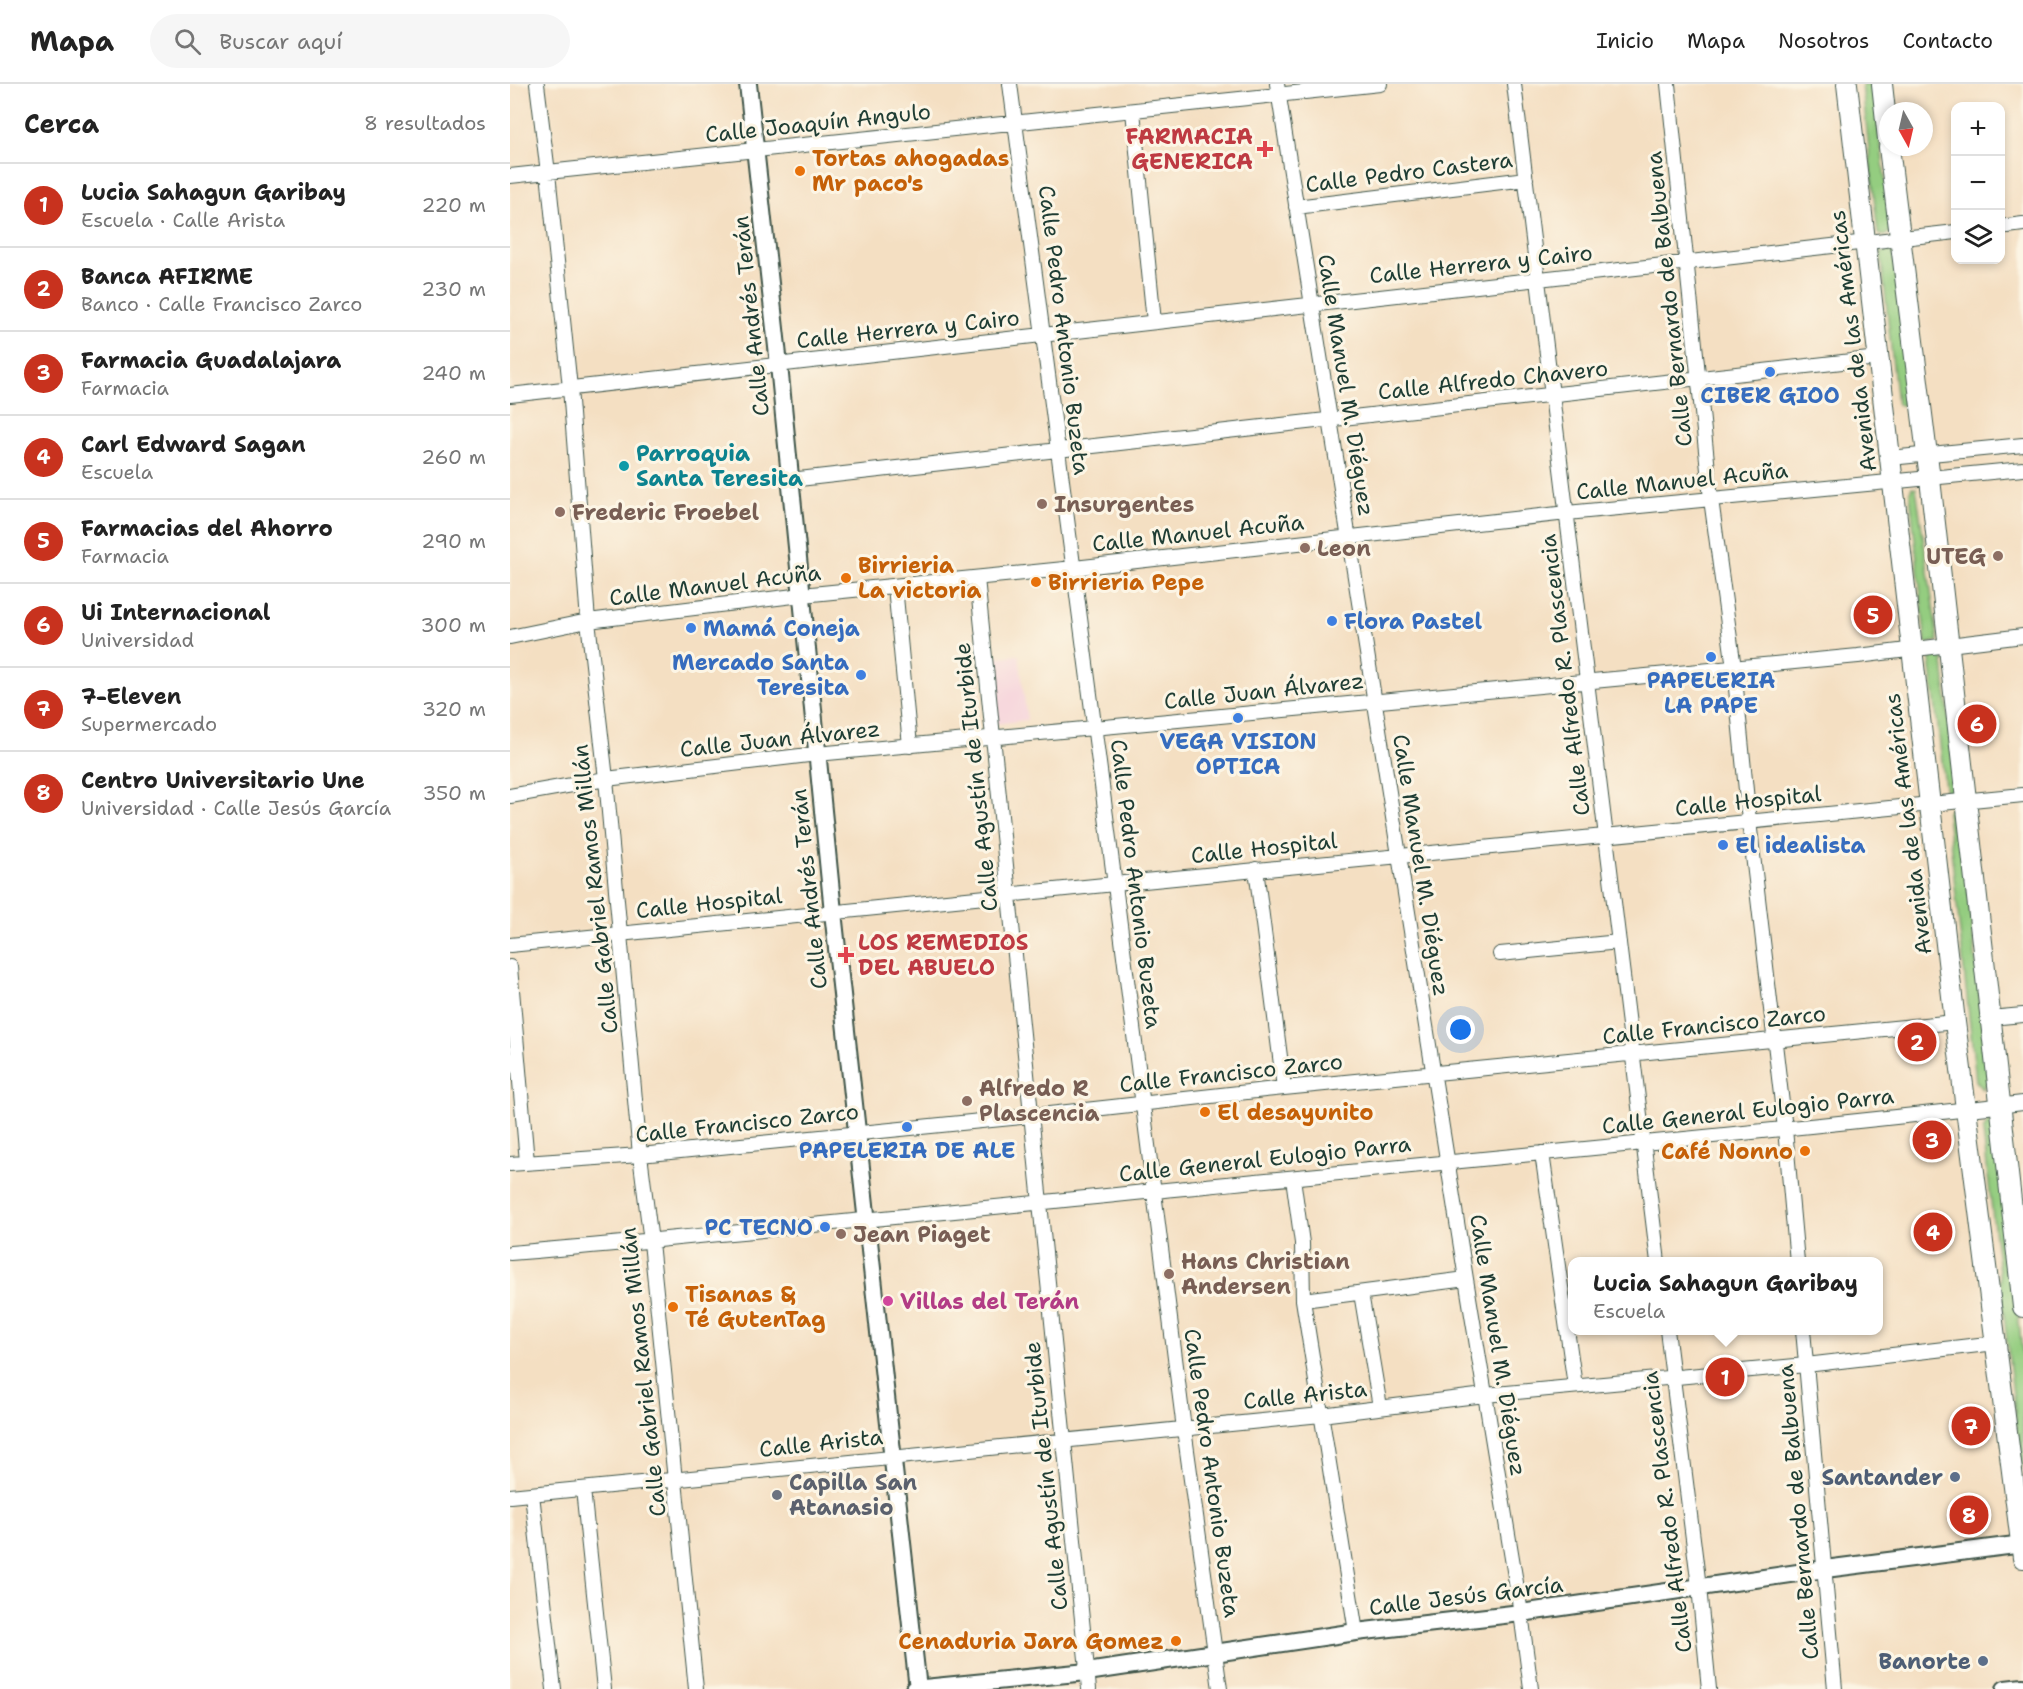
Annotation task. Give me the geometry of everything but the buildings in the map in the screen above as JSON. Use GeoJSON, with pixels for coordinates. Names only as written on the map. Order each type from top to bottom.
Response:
{"type":"FeatureCollection","features":[{"type":"Feature","properties":{"kind":"main road","name":"Avenida de las Américas"},"geometry":{"type":"LineString","coordinates":[[1847,84],[1955,1022],[2022,1549]]}},
{"type":"Feature","properties":{"kind":"main road"},"geometry":{"type":"LineString","coordinates":[[1882,84],[1884,102]]}},
{"type":"Feature","properties":{"kind":"main road"},"geometry":{"type":"LineString","coordinates":[[1890,156],[1930,479],[2023,1307]]}},
{"type":"Feature","properties":{"kind":"street","name":"Calle Gabriel Ramos Millán"},"geometry":{"type":"LineString","coordinates":[[537,84],[570,388],[588,621],[621,933],[640,1155],[651,1242],[696,1689]]}},
{"type":"Feature","properties":{"kind":"street","name":"Calle Andrés Terán"},"geometry":{"type":"LineString","coordinates":[[748,84],[779,365],[833,912],[894,1457],[917,1689]]}},
{"type":"Feature","properties":{"kind":"street","name":"Calle Pedro Antonio Buzeta"},"geometry":{"type":"LineString","coordinates":[[1010,84],[1184,1428],[1220,1689]]}},
{"type":"Feature","properties":{"kind":"street","name":"Calle Joaquín Angulo"},"geometry":{"type":"LineString","coordinates":[[510,176],[1133,111],[1277,90],[1380,84]]}},
{"type":"Feature","properties":{"kind":"street","name":"Calle Alfredo R. Plascencia"},"geometry":{"type":"LineString","coordinates":[[1514,84],[1554,394],[1657,1257]]}},
{"type":"Feature","properties":{"kind":"street","name":"Calle Bernardo de Balbuena"},"geometry":{"type":"LineString","coordinates":[[1668,84],[1685,263],[1711,499],[1734,668],[1749,821],[1785,1129],[1797,1257]]}},
{"type":"Feature","properties":{"kind":"street","name":"Calle Manuel M. Diéguez"},"geometry":{"type":"LineString","coordinates":[[1277,90],[1521,1613],[1531,1689]]}},
{"type":"Feature","properties":{"kind":"street"},"geometry":{"type":"LineString","coordinates":[[1133,111],[1154,322]]}},
{"type":"Feature","properties":{"kind":"street","name":"Calle Pedro Castera"},"geometry":{"type":"LineString","coordinates":[[1296,207],[1526,179]]}},
{"type":"Feature","properties":{"kind":"street"},"geometry":{"type":"LineString","coordinates":[[2005,226],[2023,224]]}},
{"type":"Feature","properties":{"kind":"street","name":"Calle Herrera y Cairo"},"geometry":{"type":"LineString","coordinates":[[510,395],[1951,233]]}},
{"type":"Feature","properties":{"kind":"street","name":"Calle Alfredo Chavero"},"geometry":{"type":"LineString","coordinates":[[790,480],[1878,358]]}},
{"type":"Feature","properties":{"kind":"street"},"geometry":{"type":"LineString","coordinates":[[1890,458],[2023,445]]}},
{"type":"Feature","properties":{"kind":"street","name":"Calle Manuel Acuña"},"geometry":{"type":"LineString","coordinates":[[510,638],[588,621],[802,595],[1074,568],[1567,513],[2023,469]]}},
{"type":"Feature","properties":{"kind":"street","name":"Calle Agustín de Iturbide"},"geometry":{"type":"LineString","coordinates":[[977,578],[1089,1689]]}},
{"type":"Feature","properties":{"kind":"street"},"geometry":{"type":"LineString","coordinates":[[895,586],[910,746]]}},
{"type":"Feature","properties":{"kind":"street","name":"Calle Juan Álvarez"},"geometry":{"type":"LineString","coordinates":[[510,796],[606,779],[818,754],[1734,668],[2023,636]]}},
{"type":"Feature","properties":{"kind":"street","name":"Calle Hospital"},"geometry":{"type":"LineString","coordinates":[[510,945],[1256,869],[2023,795]]}},
{"type":"Feature","properties":{"kind":"street"},"geometry":{"type":"LineString","coordinates":[[1256,869],[1284,1088]]}},
{"type":"Feature","properties":{"kind":"street"},"geometry":{"type":"LineString","coordinates":[[1500,954],[1619,942]]}},
{"type":"Feature","properties":{"kind":"street"},"geometry":{"type":"LineString","coordinates":[[510,967],[527,1162]]}},
{"type":"Feature","properties":{"kind":"street"},"geometry":{"type":"LineString","coordinates":[[1990,1018],[2023,1015]]}},
{"type":"Feature","properties":{"kind":"street","name":"Calle Francisco Zarco"},"geometry":{"type":"LineString","coordinates":[[510,1164],[640,1155],[1284,1088],[1955,1022]]}},
{"type":"Feature","properties":{"kind":"street","name":"Calle General Eulogio Parra"},"geometry":{"type":"LineString","coordinates":[[510,1253],[651,1242],[867,1219],[1040,1204],[2023,1103]]}},
{"type":"Feature","properties":{"kind":"street"},"geometry":{"type":"LineString","coordinates":[[1542,1153],[1575,1386]]}},
{"type":"Feature","properties":{"kind":"street"},"geometry":{"type":"LineString","coordinates":[[1293,1178],[1302,1244],[1303,1300],[1356,1632]]}},
{"type":"Feature","properties":{"kind":"street"},"geometry":{"type":"LineString","coordinates":[[1303,1300],[1466,1279]]}},
{"type":"Feature","properties":{"kind":"street"},"geometry":{"type":"LineString","coordinates":[[1361,1293],[1380,1407]]}},
{"type":"Feature","properties":{"kind":"street","name":"Calle Alfredo R. Plascencia"},"geometry":{"type":"LineString","coordinates":[[1668,1335],[1709,1689]]}},
{"type":"Feature","properties":{"kind":"street","name":"Calle Bernardo de Balbuena"},"geometry":{"type":"LineString","coordinates":[[1803,1335],[1835,1689]]}},
{"type":"Feature","properties":{"kind":"street","name":"Calle Arista"},"geometry":{"type":"LineString","coordinates":[[510,1496],[1320,1415],[1485,1395],[1806,1365],[1996,1343]]}},
{"type":"Feature","properties":{"kind":"street"},"geometry":{"type":"LineString","coordinates":[[584,1489],[604,1689]]}},
{"type":"Feature","properties":{"kind":"street"},"geometry":{"type":"LineString","coordinates":[[532,1494],[554,1689]]}},
{"type":"Feature","properties":{"kind":"street","name":"Calle Jesús García"},"geometry":{"type":"LineString","coordinates":[[917,1689],[1087,1672],[1356,1632],[1521,1613],[1825,1569],[2022,1549]]}},
{"type":"Feature","properties":{"kind":"street"},"geometry":{"type":"LineString","coordinates":[[2005,1689],[2023,1687]]}},
{"type":"Feature","properties":{"kind":"shaded area"},"geometry":{"type":"Polygon","coordinates":[[[1019,655],[1027,720],[996,724],[989,658],[1019,655]]]}},
{"type":"Feature","properties":{"kind":"green space"},"geometry":{"type":"Polygon","coordinates":[[[1862,84],[1874,84],[1879,127],[1879,156],[1882,156],[1891,231],[1885,236],[1878,234],[1862,84]]]}},
{"type":"Feature","properties":{"kind":"green space"},"geometry":{"type":"Polygon","coordinates":[[[1887,250],[1893,252],[1911,402],[1905,406],[1897,404],[1881,253],[1887,250]]]}},
{"type":"Feature","properties":{"kind":"green space"},"geometry":{"type":"Polygon","coordinates":[[[1912,487],[1916,488],[1938,641],[1926,644],[1910,493],[1912,487]]]}},
{"type":"Feature","properties":{"kind":"green space"},"geometry":{"type":"Polygon","coordinates":[[[1929,651],[1942,651],[1956,793],[1946,795],[1929,651]]]}},
{"type":"Feature","properties":{"kind":"green space"},"geometry":{"type":"Polygon","coordinates":[[[1953,806],[1959,810],[1989,1079],[1983,1089],[1976,1081],[1947,812],[1953,806]]]}},
{"type":"Feature","properties":{"kind":"green space"},"geometry":{"type":"Polygon","coordinates":[[[1988,1120],[1997,1129],[2023,1359],[2023,1468],[1983,1131],[1988,1120]]]}},
{"type":"Feature","properties":{"kind":"place","name":"FARMACIA GENERICA"},"geometry":{"type":"Point","coordinates":[1265,149]}},
{"type":"Feature","properties":{"kind":"place","name":"Tortas ahogadas Mr paco's"},"geometry":{"type":"Point","coordinates":[800,171]}},
{"type":"Feature","properties":{"kind":"place","name":"CIBER GIOO"},"geometry":{"type":"Point","coordinates":[1770,372]}},
{"type":"Feature","properties":{"kind":"place","name":"Parroquia Santa Teresita"},"geometry":{"type":"Point","coordinates":[624,466]}},
{"type":"Feature","properties":{"kind":"place","name":"Insurgentes"},"geometry":{"type":"Point","coordinates":[1042,504]}},
{"type":"Feature","properties":{"kind":"place","name":"Frederic Froebel"},"geometry":{"type":"Point","coordinates":[560,512]}},
{"type":"Feature","properties":{"kind":"place","name":"Leon"},"geometry":{"type":"Point","coordinates":[1305,548]}},
{"type":"Feature","properties":{"kind":"place","name":"UTEG"},"geometry":{"type":"Point","coordinates":[1998,556]}},
{"type":"Feature","properties":{"kind":"place","name":"Birrieria La victoria"},"geometry":{"type":"Point","coordinates":[846,578]}},
{"type":"Feature","properties":{"kind":"place","name":"Birrieria Pepe"},"geometry":{"type":"Point","coordinates":[1036,582]}},
{"type":"Feature","properties":{"kind":"place","name":"Farmacias del Ahorro"},"geometry":{"type":"Point","coordinates":[1873,615]}},
{"type":"Feature","properties":{"kind":"place","name":"Flora Pastel"},"geometry":{"type":"Point","coordinates":[1332,621]}},
{"type":"Feature","properties":{"kind":"place","name":"Mamá Coneja"},"geometry":{"type":"Point","coordinates":[691,628]}},
{"type":"Feature","properties":{"kind":"place","name":"PAPELERIA LA PAPE"},"geometry":{"type":"Point","coordinates":[1711,657]}},
{"type":"Feature","properties":{"kind":"place","name":"Mercado Santa Teresita"},"geometry":{"type":"Point","coordinates":[861,675]}},
{"type":"Feature","properties":{"kind":"place","name":"VEGA VISION OPTICA"},"geometry":{"type":"Point","coordinates":[1238,718]}},
{"type":"Feature","properties":{"kind":"place","name":"Ui Internacional"},"geometry":{"type":"Point","coordinates":[1977,724]}},
{"type":"Feature","properties":{"kind":"place","name":"El idealista"},"geometry":{"type":"Point","coordinates":[1723,845]}},
{"type":"Feature","properties":{"kind":"place","name":"LOS REMEDIOS DEL ABUELO"},"geometry":{"type":"Point","coordinates":[846,955]}},
{"type":"Feature","properties":{"kind":"place","name":"Banca AFIRME"},"geometry":{"type":"Point","coordinates":[1917,1042]}},
{"type":"Feature","properties":{"kind":"place","name":"Alfredo R Plascencia"},"geometry":{"type":"Point","coordinates":[967,1101]}},
{"type":"Feature","properties":{"kind":"place","name":"El desayunito"},"geometry":{"type":"Point","coordinates":[1205,1112]}},
{"type":"Feature","properties":{"kind":"place","name":"PAPELERIA DE ALE"},"geometry":{"type":"Point","coordinates":[907,1127]}},
{"type":"Feature","properties":{"kind":"place","name":"Farmacia Guadalajara"},"geometry":{"type":"Point","coordinates":[1932,1140]}},
{"type":"Feature","properties":{"kind":"place","name":"Café Nonno"},"geometry":{"type":"Point","coordinates":[1805,1151]}},
{"type":"Feature","properties":{"kind":"place","name":"PC TECNO"},"geometry":{"type":"Point","coordinates":[825,1227]}},
{"type":"Feature","properties":{"kind":"place","name":"Carl Edward Sagan"},"geometry":{"type":"Point","coordinates":[1933,1232]}},
{"type":"Feature","properties":{"kind":"place","name":"Jean Piaget"},"geometry":{"type":"Point","coordinates":[841,1234]}},
{"type":"Feature","properties":{"kind":"place","name":"Hans Christian Andersen"},"geometry":{"type":"Point","coordinates":[1169,1274]}},
{"type":"Feature","properties":{"kind":"place","name":"Villas del Terán"},"geometry":{"type":"Point","coordinates":[888,1301]}},
{"type":"Feature","properties":{"kind":"place","name":"Tisanas & Té GutenTag"},"geometry":{"type":"Point","coordinates":[673,1307]}},
{"type":"Feature","properties":{"kind":"place","name":"Lucia Sahagun Garibay"},"geometry":{"type":"Point","coordinates":[1725,1377]}},
{"type":"Feature","properties":{"kind":"place","name":"7-Eleven"},"geometry":{"type":"Point","coordinates":[1971,1426]}},
{"type":"Feature","properties":{"kind":"place","name":"Santander"},"geometry":{"type":"Point","coordinates":[1955,1477]}},
{"type":"Feature","properties":{"kind":"place","name":"Capilla San Atanasio"},"geometry":{"type":"Point","coordinates":[777,1495]}},
{"type":"Feature","properties":{"kind":"place","name":"Centro Universitario Une"},"geometry":{"type":"Point","coordinates":[1969,1515]}},
{"type":"Feature","properties":{"kind":"place","name":"Cenaduria Jara Gomez"},"geometry":{"type":"Point","coordinates":[1176,1641]}},
{"type":"Feature","properties":{"kind":"place","name":"Banorte"},"geometry":{"type":"Point","coordinates":[1983,1661]}}]}
